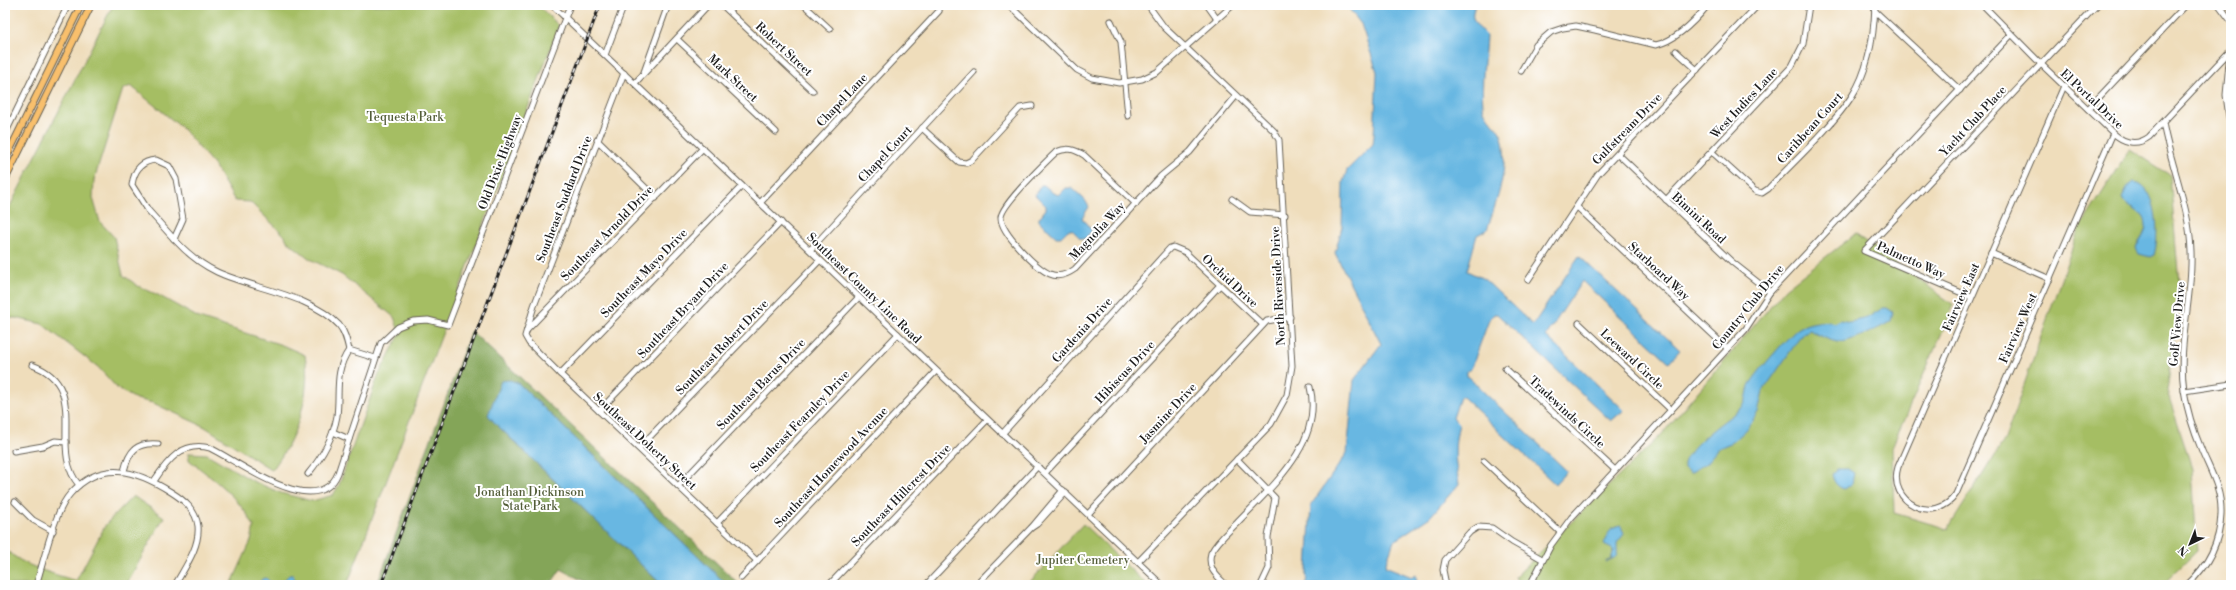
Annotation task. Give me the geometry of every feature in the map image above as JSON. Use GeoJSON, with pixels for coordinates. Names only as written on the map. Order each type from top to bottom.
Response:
{"type":"FeatureCollection","features":[{"type":"Feature","properties":{"kind":"main road"},"geometry":{"type":"LineString","coordinates":[[5,160],[81,5]]}},
{"type":"Feature","properties":{"kind":"main road"},"geometry":{"type":"LineString","coordinates":[[5,180],[91,5]]}},
{"type":"Feature","properties":{"kind":"street"},"geometry":{"type":"LineString","coordinates":[[5,134],[68,5]]}},
{"type":"Feature","properties":{"kind":"street","name":"Southeast County Line Road"},"geometry":{"type":"LineString","coordinates":[[552,5],[859,296],[987,420],[1046,473],[1162,585]]}},
{"type":"Feature","properties":{"kind":"street","name":"Old Dixie Highway"},"geometry":{"type":"LineString","coordinates":[[374,358],[386,337],[405,323],[419,320],[448,325],[570,5]]}},
{"type":"Feature","properties":{"kind":"street"},"geometry":{"type":"LineString","coordinates":[[605,55],[624,5]]}},
{"type":"Feature","properties":{"kind":"street"},"geometry":{"type":"LineString","coordinates":[[643,75],[668,5]]}},
{"type":"Feature","properties":{"kind":"street"},"geometry":{"type":"LineString","coordinates":[[635,83],[708,5]]}},
{"type":"Feature","properties":{"kind":"street","name":"Robert Street"},"geometry":{"type":"LineString","coordinates":[[722,5],[813,91]]}},
{"type":"Feature","properties":{"kind":"street"},"geometry":{"type":"LineString","coordinates":[[804,5],[830,30]]}},
{"type":"Feature","properties":{"kind":"street"},"geometry":{"type":"LineString","coordinates":[[1009,5],[1077,70],[1102,81],[1125,82],[1142,79],[1157,72],[1233,5]]}},
{"type":"Feature","properties":{"kind":"street","name":"North Riverside Drive"},"geometry":{"type":"LineString","coordinates":[[1138,562],[1271,424],[1287,395],[1292,366],[1280,140],[1274,131],[1160,23],[1148,5]]}},
{"type":"Feature","properties":{"kind":"street"},"geometry":{"type":"LineString","coordinates":[[1207,5],[1217,19]]}},
{"type":"Feature","properties":{"kind":"street"},"geometry":{"type":"LineString","coordinates":[[1521,71],[1536,44],[1551,32],[1576,26],[1656,46],[1664,43],[1689,25],[1708,5]]}},
{"type":"Feature","properties":{"kind":"street","name":"Gulfstream Drive"},"geometry":{"type":"LineString","coordinates":[[1528,280],[1598,174],[1758,5]]}},
{"type":"Feature","properties":{"kind":"street","name":"West Indies Lane"},"geometry":{"type":"LineString","coordinates":[[1666,200],[1792,66],[1803,44],[1809,5]]}},
{"type":"Feature","properties":{"kind":"street","name":"El Portal Drive"},"geometry":{"type":"LineString","coordinates":[[1984,5],[2011,35],[2041,64],[2114,133],[2127,142],[2140,142],[2149,137],[2231,51]]}},
{"type":"Feature","properties":{"kind":"street","name":"Yacht Club Place"},"geometry":{"type":"LineString","coordinates":[[1864,251],[2097,5]]}},
{"type":"Feature","properties":{"kind":"street"},"geometry":{"type":"LineString","coordinates":[[2088,109],[2186,5]]}},
{"type":"Feature","properties":{"kind":"street"},"geometry":{"type":"LineString","coordinates":[[2219,5],[2231,21]]}},
{"type":"Feature","properties":{"kind":"street"},"geometry":{"type":"LineString","coordinates":[[1875,8],[1960,90]]}},
{"type":"Feature","properties":{"kind":"street","name":"Caribbean Court"},"geometry":{"type":"LineString","coordinates":[[1712,152],[1755,192],[1762,193],[1768,189],[1836,117],[1852,96],[1864,68],[1875,8]]}},
{"type":"Feature","properties":{"kind":"street","name":"Chapel Lane"},"geometry":{"type":"LineString","coordinates":[[760,203],[939,11]]}},
{"type":"Feature","properties":{"kind":"street"},"geometry":{"type":"LineString","coordinates":[[1112,21],[1121,42],[1128,116]]}},
{"type":"Feature","properties":{"kind":"street","name":"Country Club Drive"},"geometry":{"type":"LineString","coordinates":[[1530,585],[1542,559],[1560,532],[1615,470],[1728,349],[1750,323],[1770,292],[2011,35]]}},
{"type":"Feature","properties":{"kind":"street","name":"Mark Street"},"geometry":{"type":"LineString","coordinates":[[677,39],[776,132]]}},
{"type":"Feature","properties":{"kind":"street"},"geometry":{"type":"LineString","coordinates":[[1676,51],[1697,70]]}},
{"type":"Feature","properties":{"kind":"street"},"geometry":{"type":"LineString","coordinates":[[2231,51],[2226,95],[2231,132]]}},
{"type":"Feature","properties":{"kind":"street","name":"Chapel Court"},"geometry":{"type":"LineString","coordinates":[[810,250],[974,72]]}},
{"type":"Feature","properties":{"kind":"street","name":"Southeast Suddard Drive"},"geometry":{"type":"LineString","coordinates":[[525,332],[597,140],[624,73]]}},
{"type":"Feature","properties":{"kind":"street","name":"Fairview East"},"geometry":{"type":"LineString","coordinates":[[1921,509],[1911,505],[1899,492],[1896,481],[1897,470],[2064,86]]}},
{"type":"Feature","properties":{"kind":"street","name":"Magnolia Way"},"geometry":{"type":"LineString","coordinates":[[1136,204],[1084,155],[1076,150],[1062,149],[1056,152],[1009,202],[1001,216],[1002,226],[1006,234],[1042,269],[1050,275],[1066,275],[1075,269],[1136,204],[1161,176],[1190,152],[1236,96]]}},
{"type":"Feature","properties":{"kind":"street"},"geometry":{"type":"LineString","coordinates":[[922,128],[959,162],[966,163],[972,160],[1020,108],[1032,106]]}},
{"type":"Feature","properties":{"kind":"street","name":"Golf View Drive"},"geometry":{"type":"LineString","coordinates":[[2163,123],[2184,201],[2190,235],[2190,286],[2182,345],[2184,390],[2197,438],[2217,486],[2221,513],[2218,536],[2212,554],[2199,573],[2187,585]]}},
{"type":"Feature","properties":{"kind":"street","name":"Fairview West"},"geometry":{"type":"LineString","coordinates":[[1921,509],[1939,508],[1949,502],[1956,494],[2114,133]]}},
{"type":"Feature","properties":{"kind":"street"},"geometry":{"type":"LineString","coordinates":[[597,140],[656,198]]}},
{"type":"Feature","properties":{"kind":"street","name":"Southeast Arnold Drive"},"geometry":{"type":"LineString","coordinates":[[525,332],[703,148]]}},
{"type":"Feature","properties":{"kind":"street","name":"Bimini Road"},"geometry":{"type":"LineString","coordinates":[[1618,154],[1732,262],[1770,292]]}},
{"type":"Feature","properties":{"kind":"street"},"geometry":{"type":"LineString","coordinates":[[174,239],[183,218],[176,179],[169,166],[163,162],[148,161],[135,171],[132,185],[148,210],[174,239],[189,253],[215,271],[300,302],[326,315],[343,331],[349,350],[338,374],[337,415],[333,432],[319,461],[308,474]]}},
{"type":"Feature","properties":{"kind":"street","name":"Southeast Mayo Drive"},"geometry":{"type":"LineString","coordinates":[[560,374],[742,186]]}},
{"type":"Feature","properties":{"kind":"street"},"geometry":{"type":"LineString","coordinates":[[1232,199],[1250,212],[1285,215]]}},
{"type":"Feature","properties":{"kind":"street","name":"Starboard Way"},"geometry":{"type":"LineString","coordinates":[[1577,207],[1728,349]]}},
{"type":"Feature","properties":{"kind":"street","name":"Southeast Bryant Drive"},"geometry":{"type":"LineString","coordinates":[[599,411],[780,222]]}},
{"type":"Feature","properties":{"kind":"street","name":"Gardenia Drive"},"geometry":{"type":"LineString","coordinates":[[1002,434],[1168,250],[1173,247],[1179,249]]}},
{"type":"Feature","properties":{"kind":"street","name":"Orchid Drive"},"geometry":{"type":"LineString","coordinates":[[1179,249],[1185,252],[1263,325]]}},
{"type":"Feature","properties":{"kind":"street","name":"Palmetto Way"},"geometry":{"type":"LineString","coordinates":[[1864,251],[1971,297]]}},
{"type":"Feature","properties":{"kind":"street"},"geometry":{"type":"LineString","coordinates":[[1991,253],[2050,279]]}},
{"type":"Feature","properties":{"kind":"street","name":"Southeast Robert Drive"},"geometry":{"type":"LineString","coordinates":[[639,448],[820,260]]}},
{"type":"Feature","properties":{"kind":"street","name":"Hibiscus Drive"},"geometry":{"type":"LineString","coordinates":[[1046,473],[1220,285]]}},
{"type":"Feature","properties":{"kind":"street","name":"Southeast Barus Drive"},"geometry":{"type":"LineString","coordinates":[[678,486],[859,296]]}},
{"type":"Feature","properties":{"kind":"street"},"geometry":{"type":"LineString","coordinates":[[1263,325],[1273,318],[1290,317]]}},
{"type":"Feature","properties":{"kind":"street","name":"Leeward Circle"},"geometry":{"type":"LineString","coordinates":[[1579,323],[1671,410]]}},
{"type":"Feature","properties":{"kind":"street","name":"Jasmine Drive"},"geometry":{"type":"LineString","coordinates":[[1088,514],[1263,325]]}},
{"type":"Feature","properties":{"kind":"street","name":"Southeast Doherty Street"},"geometry":{"type":"LineString","coordinates":[[525,332],[529,343],[560,374],[757,561]]}},
{"type":"Feature","properties":{"kind":"street","name":"Southeast Fearnley Drive"},"geometry":{"type":"LineString","coordinates":[[717,523],[898,334]]}},
{"type":"Feature","properties":{"kind":"street"},"geometry":{"type":"LineString","coordinates":[[154,482],[167,463],[179,451],[194,446],[202,446],[219,453],[277,484],[306,492],[319,492],[326,490],[336,479],[374,358],[349,350]]}},
{"type":"Feature","properties":{"kind":"street"},"geometry":{"type":"LineString","coordinates":[[32,365],[48,374],[62,392],[66,405],[68,467],[79,485]]}},
{"type":"Feature","properties":{"kind":"street","name":"Tradewinds Circle"},"geometry":{"type":"LineString","coordinates":[[1505,368],[1615,470]]}},
{"type":"Feature","properties":{"kind":"street","name":"Southeast Homewood Avenue"},"geometry":{"type":"LineString","coordinates":[[741,578],[936,371]]}},
{"type":"Feature","properties":{"kind":"street"},"geometry":{"type":"LineString","coordinates":[[2184,390],[2231,384]]}},
{"type":"Feature","properties":{"kind":"street"},"geometry":{"type":"LineString","coordinates":[[1226,585],[1212,570],[1210,563],[1211,552],[1287,470],[1308,432],[1313,413],[1310,387]]}},
{"type":"Feature","properties":{"kind":"street","name":"Southeast Hillcrest Drive"},"geometry":{"type":"LineString","coordinates":[[830,585],[987,420]]}},
{"type":"Feature","properties":{"kind":"street"},"geometry":{"type":"LineString","coordinates":[[333,432],[349,438]]}},
{"type":"Feature","properties":{"kind":"street"},"geometry":{"type":"LineString","coordinates":[[14,450],[43,446],[55,441],[66,442]]}},
{"type":"Feature","properties":{"kind":"street"},"geometry":{"type":"LineString","coordinates":[[124,471],[128,458],[135,448],[146,443],[158,444]]}},
{"type":"Feature","properties":{"kind":"street"},"geometry":{"type":"LineString","coordinates":[[1237,459],[1269,489],[1275,498],[1275,506],[1268,537],[1269,568],[1261,585]]}},
{"type":"Feature","properties":{"kind":"street"},"geometry":{"type":"LineString","coordinates":[[1484,461],[1560,532]]}},
{"type":"Feature","properties":{"kind":"street"},"geometry":{"type":"LineString","coordinates":[[926,585],[1038,466]]}},
{"type":"Feature","properties":{"kind":"street"},"geometry":{"type":"LineString","coordinates":[[36,585],[61,508],[69,495],[79,485],[100,474],[124,471],[138,474],[154,482],[186,503],[194,513],[197,521],[196,543],[175,585]]}},
{"type":"Feature","properties":{"kind":"street"},"geometry":{"type":"LineString","coordinates":[[976,585],[1064,491]]}},
{"type":"Feature","properties":{"kind":"street"},"geometry":{"type":"LineString","coordinates":[[16,502],[33,520],[53,530]]}},
{"type":"Feature","properties":{"kind":"street"},"geometry":{"type":"LineString","coordinates":[[1446,585],[1443,570],[1445,560],[1470,532],[1478,527],[1492,528],[1512,542],[1542,559]]}},
{"type":"Feature","properties":{"kind":"green space","name":"Tequesta Park"},"geometry":{"type":"Polygon","coordinates":[[[113,5],[538,5],[559,26],[347,585],[231,585],[251,541],[254,526],[234,498],[189,460],[189,453],[207,454],[253,481],[281,493],[312,501],[333,495],[339,485],[378,376],[400,334],[394,317],[342,275],[310,259],[287,241],[285,236],[250,202],[235,201],[214,165],[182,128],[131,86],[123,89],[94,180],[93,198],[100,222],[114,237],[123,275],[138,286],[158,295],[199,318],[282,345],[305,355],[307,370],[304,401],[295,431],[281,458],[272,470],[205,427],[153,403],[136,399],[118,389],[98,367],[42,324],[16,318],[5,318],[5,216],[113,5]]]}},
{"type":"Feature","properties":{"kind":"green space"},"geometry":{"type":"Polygon","coordinates":[[[2130,149],[2170,175],[2180,296],[2167,391],[2192,468],[2197,551],[2162,585],[1520,585],[1515,577],[1662,434],[1785,289],[1855,234],[1954,305],[1892,447],[1894,513],[1948,529],[2005,439],[2078,231],[2130,149]]]}},
{"type":"Feature","properties":{"kind":"green space","name":"Jonathan Dickinson State Park"},"geometry":{"type":"Polygon","coordinates":[[[471,331],[740,585],[721,585],[724,582],[518,383],[488,414],[494,422],[662,585],[590,585],[561,569],[550,585],[377,585],[471,331]]]}},
{"type":"Feature","properties":{"kind":"green space"},"geometry":{"type":"Polygon","coordinates":[[[133,496],[164,517],[126,585],[5,585],[5,549],[29,565],[76,581],[106,524],[133,496]]]}},
{"type":"Feature","properties":{"kind":"green space","name":"Jupiter Cemetery"},"geometry":{"type":"Polygon","coordinates":[[[1083,524],[1147,585],[1027,585],[1083,524]]]}},
{"type":"Feature","properties":{"kind":"water"},"geometry":{"type":"Polygon","coordinates":[[[1346,5],[1476,5],[1473,14],[1474,21],[1486,35],[1483,106],[1486,114],[1498,129],[1502,137],[1504,161],[1501,185],[1487,230],[1477,235],[1467,271],[1484,279],[1533,325],[1579,256],[1680,350],[1669,362],[1582,281],[1546,336],[1624,410],[1611,421],[1497,314],[1494,314],[1489,320],[1471,369],[1467,371],[1467,376],[1567,471],[1555,484],[1463,397],[1460,397],[1453,418],[1459,424],[1455,454],[1459,484],[1430,517],[1394,541],[1385,566],[1412,577],[1416,575],[1417,585],[1306,585],[1311,505],[1347,453],[1354,380],[1381,344],[1335,253],[1342,227],[1343,182],[1347,170],[1373,144],[1377,72],[1361,24],[1346,5]]]}},
{"type":"Feature","properties":{"kind":"water"},"geometry":{"type":"Polygon","coordinates":[[[2134,182],[2142,185],[2148,192],[2155,213],[2157,225],[2156,247],[2154,255],[2150,257],[2139,254],[2136,249],[2146,226],[2145,220],[2143,216],[2127,205],[2122,198],[2129,185],[2134,182]]]}},
{"type":"Feature","properties":{"kind":"water"},"geometry":{"type":"Polygon","coordinates":[[[1041,185],[1044,185],[1053,193],[1059,195],[1066,188],[1072,188],[1085,200],[1089,207],[1082,218],[1092,231],[1084,239],[1080,238],[1072,230],[1068,230],[1061,237],[1056,237],[1039,221],[1039,218],[1046,209],[1046,206],[1035,195],[1041,185]]]}},
{"type":"Feature","properties":{"kind":"water"},"geometry":{"type":"Polygon","coordinates":[[[1883,308],[1887,308],[1893,312],[1891,321],[1873,331],[1850,340],[1836,342],[1824,338],[1810,330],[1803,333],[1763,391],[1758,412],[1747,429],[1733,442],[1719,448],[1705,464],[1690,473],[1684,468],[1685,461],[1697,444],[1742,407],[1746,401],[1749,387],[1754,378],[1795,331],[1807,324],[1817,322],[1835,323],[1840,320],[1850,322],[1867,318],[1883,308]]]}},
{"type":"Feature","properties":{"kind":"water"},"geometry":{"type":"Polygon","coordinates":[[[510,380],[518,383],[724,582],[721,585],[662,585],[488,415],[501,381],[510,380]]]}},
{"type":"Feature","properties":{"kind":"water"},"geometry":{"type":"Polygon","coordinates":[[[1836,469],[1848,469],[1854,473],[1852,483],[1844,489],[1837,485],[1833,479],[1832,474],[1836,469]]]}},
{"type":"Feature","properties":{"kind":"water"},"geometry":{"type":"Polygon","coordinates":[[[1621,526],[1624,534],[1617,543],[1617,556],[1611,559],[1614,550],[1604,545],[1609,532],[1621,526]]]}},
{"type":"Feature","properties":{"kind":"water"},"geometry":{"type":"Polygon","coordinates":[[[289,575],[293,575],[297,585],[279,585],[289,575]]]}},
{"type":"Feature","properties":{"kind":"water"},"geometry":{"type":"Polygon","coordinates":[[[266,578],[272,584],[279,585],[258,585],[262,579],[266,578]]]}},
{"type":"Feature","properties":{"kind":"railway"},"geometry":{"type":"LineString","coordinates":[[381,585],[600,5]]}}]}
